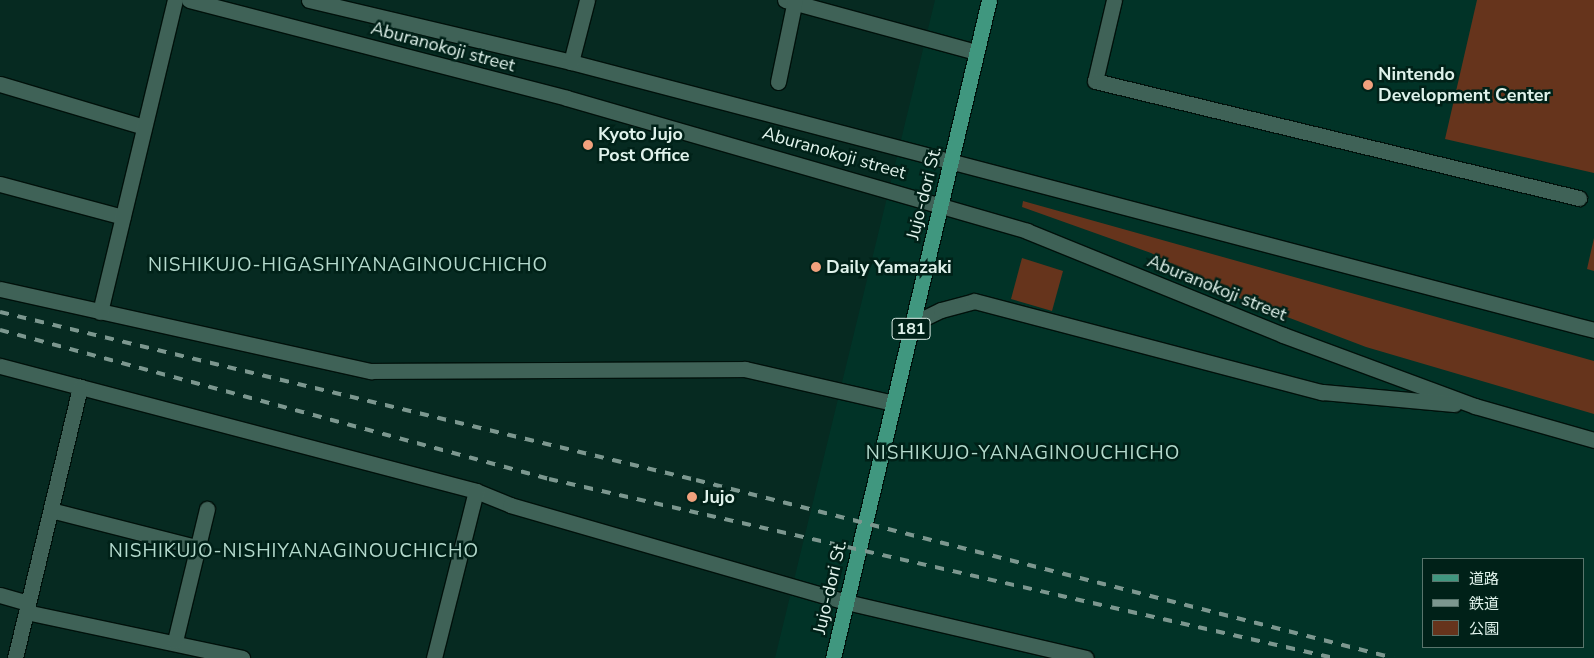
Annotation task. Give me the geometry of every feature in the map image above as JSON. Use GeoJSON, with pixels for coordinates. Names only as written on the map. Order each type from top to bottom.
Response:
{"type":"FeatureCollection","features":[{"type":"Feature","properties":{"kind":"main road","name":"Jujo-dori St."},"geometry":{"type":"LineString","coordinates":[[833,658],[989,0]]}},
{"type":"Feature","properties":{"kind":"street"},"geometry":{"type":"LineString","coordinates":[[100,312],[175,0]]}},
{"type":"Feature","properties":{"kind":"street","name":"Aburanokoji street"},"geometry":{"type":"LineString","coordinates":[[189,0],[567,98],[940,204],[1026,231],[1274,332],[1475,406],[1594,440]]}},
{"type":"Feature","properties":{"kind":"street","name":"Aburanokoji street"},"geometry":{"type":"LineString","coordinates":[[309,0],[343,4],[571,62],[950,164],[1594,330]]}},
{"type":"Feature","properties":{"kind":"street"},"geometry":{"type":"LineString","coordinates":[[571,62],[587,0]]}},
{"type":"Feature","properties":{"kind":"street"},"geometry":{"type":"LineString","coordinates":[[1114,0],[1095,82],[1579,198]]}},
{"type":"Feature","properties":{"kind":"street"},"geometry":{"type":"LineString","coordinates":[[778,82],[791,1],[976,52]]}},
{"type":"Feature","properties":{"kind":"street"},"geometry":{"type":"LineString","coordinates":[[0,84],[144,127]]}},
{"type":"Feature","properties":{"kind":"street"},"geometry":{"type":"LineString","coordinates":[[0,184],[123,217]]}},
{"type":"Feature","properties":{"kind":"street"},"geometry":{"type":"LineString","coordinates":[[0,289],[371,371],[745,369],[893,404]]}},
{"type":"Feature","properties":{"kind":"street"},"geometry":{"type":"LineString","coordinates":[[912,324],[941,310],[974,301],[1322,392],[1475,406]]}},
{"type":"Feature","properties":{"kind":"street"},"geometry":{"type":"LineString","coordinates":[[0,366],[476,491],[510,505],[846,602],[1086,658]]}},
{"type":"Feature","properties":{"kind":"street"},"geometry":{"type":"LineString","coordinates":[[16,658],[80,387]]}},
{"type":"Feature","properties":{"kind":"street"},"geometry":{"type":"LineString","coordinates":[[434,658],[476,491]]}},
{"type":"Feature","properties":{"kind":"street"},"geometry":{"type":"LineString","coordinates":[[175,641],[196,546],[207,509]]}},
{"type":"Feature","properties":{"kind":"street"},"geometry":{"type":"LineString","coordinates":[[51,510],[196,546]]}},
{"type":"Feature","properties":{"kind":"street"},"geometry":{"type":"LineString","coordinates":[[0,595],[27,608],[158,644],[175,641],[242,658]]}},
{"type":"Feature","properties":{"kind":"shaded area"},"geometry":{"type":"Polygon","coordinates":[[[935,0],[1594,0],[1594,658],[775,658],[935,0]]]}},
{"type":"Feature","properties":{"kind":"green space"},"geometry":{"type":"Polygon","coordinates":[[[1477,0],[1594,0],[1594,173],[1445,139],[1477,0]]]}},
{"type":"Feature","properties":{"kind":"green space"},"geometry":{"type":"Polygon","coordinates":[[[1023,201],[1594,361],[1594,414],[1366,347],[1245,301],[1151,253],[1022,207],[1023,201]]]}},
{"type":"Feature","properties":{"kind":"green space"},"geometry":{"type":"Polygon","coordinates":[[[1594,238],[1594,271],[1587,269],[1594,238]]]}},
{"type":"Feature","properties":{"kind":"green space"},"geometry":{"type":"Polygon","coordinates":[[[1022,258],[1063,271],[1052,311],[1011,299],[1022,258]]]}},
{"type":"Feature","properties":{"kind":"railway"},"geometry":{"type":"LineString","coordinates":[[0,312],[696,480],[1394,658]]}},
{"type":"Feature","properties":{"kind":"railway"},"geometry":{"type":"LineString","coordinates":[[0,330],[549,479],[1334,658]]}},
{"type":"Feature","properties":{"kind":"place","name":"Nintendo Development Center"},"geometry":{"type":"Point","coordinates":[1368,85]}},
{"type":"Feature","properties":{"kind":"place","name":"Kyoto Jujo Post Office"},"geometry":{"type":"Point","coordinates":[588,145]}},
{"type":"Feature","properties":{"kind":"place","name":"Daily Yamazaki"},"geometry":{"type":"Point","coordinates":[816,267]}},
{"type":"Feature","properties":{"kind":"place","name":"Jujo"},"geometry":{"type":"Point","coordinates":[692,497]}},
{"type":"Feature","properties":{"kind":"district","name":"NISHIKUJO-HIGASHIYANAGINOUCHICHO"},"geometry":{"type":"Point","coordinates":[348,266]}},
{"type":"Feature","properties":{"kind":"district","name":"NISHIKUJO-YANAGINOUCHICHO"},"geometry":{"type":"Point","coordinates":[1023,454]}},
{"type":"Feature","properties":{"kind":"district","name":"NISHIKUJO-NISHIYANAGINOUCHICHO"},"geometry":{"type":"Point","coordinates":[294,552]}}]}
